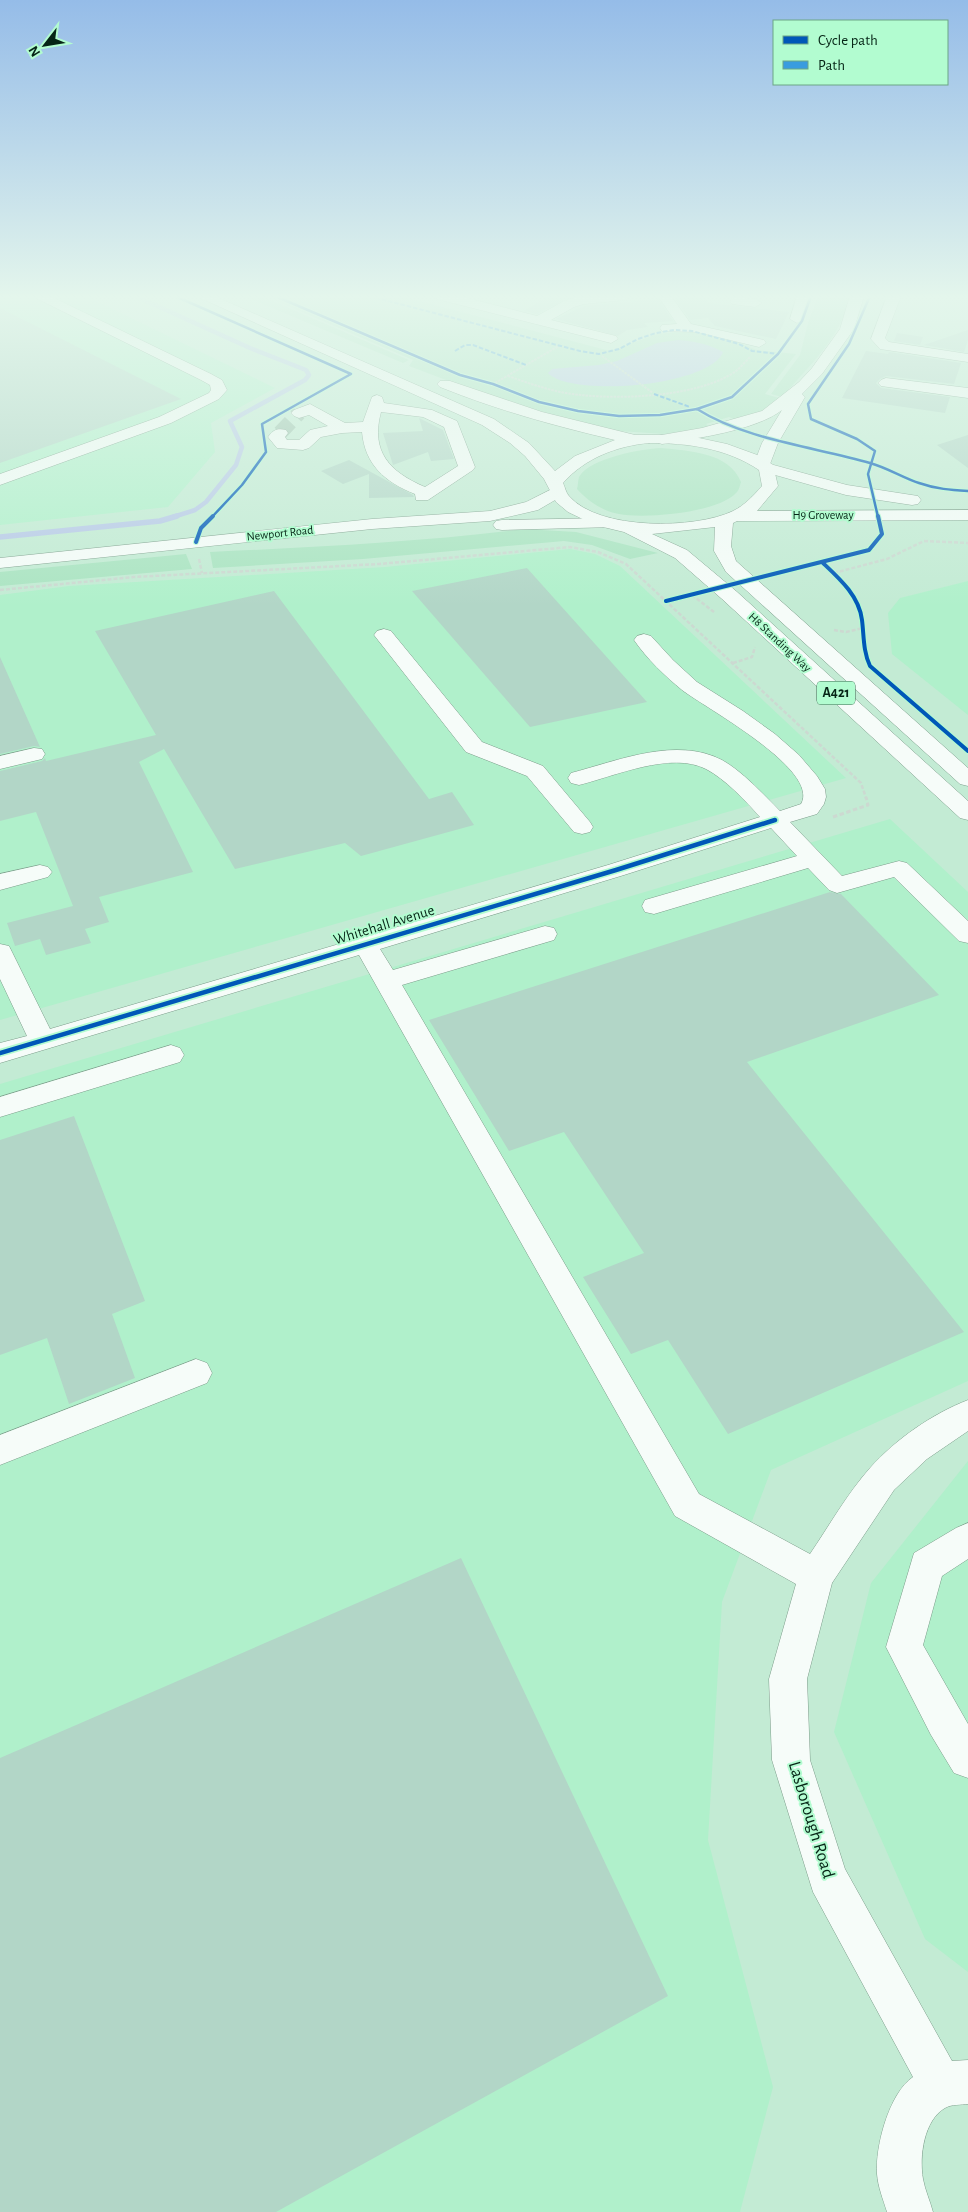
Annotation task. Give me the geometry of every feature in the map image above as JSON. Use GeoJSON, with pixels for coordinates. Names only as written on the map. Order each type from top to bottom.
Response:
{"type":"FeatureCollection","features":[{"type":"Feature","properties":{"kind":"main road"},"geometry":{"type":"LineString","coordinates":[[0,480],[165,420],[207,399]]}},
{"type":"Feature","properties":{"kind":"main road"},"geometry":{"type":"LineString","coordinates":[[377,399],[370,428],[370,439],[376,460],[385,472],[401,483],[424,495],[447,513],[463,519]]}},
{"type":"Feature","properties":{"kind":"main road"},"geometry":{"type":"LineString","coordinates":[[376,403],[388,399]]}},
{"type":"Feature","properties":{"kind":"main road"},"geometry":{"type":"LineString","coordinates":[[432,399],[439,401]]}},
{"type":"Feature","properties":{"kind":"main road"},"geometry":{"type":"LineString","coordinates":[[435,399],[488,422],[511,435],[536,457],[555,487]]}},
{"type":"Feature","properties":{"kind":"main road"},"geometry":{"type":"LineString","coordinates":[[486,399],[574,426],[635,440],[662,439],[704,433],[767,414],[786,399]]}},
{"type":"Feature","properties":{"kind":"main road"},"geometry":{"type":"LineString","coordinates":[[731,518],[756,504],[770,486],[764,466],[770,443],[796,399]]}},
{"type":"Feature","properties":{"kind":"main road"},"geometry":{"type":"LineString","coordinates":[[372,524],[395,516],[409,508],[424,495],[467,467],[451,424],[428,413],[376,403]]}},
{"type":"Feature","properties":{"kind":"main road"},"geometry":{"type":"LineString","coordinates":[[300,413],[310,409],[342,428]]}},
{"type":"Feature","properties":{"kind":"main road"},"geometry":{"type":"LineString","coordinates":[[280,433],[276,437],[283,445],[296,446],[303,445],[316,433],[342,428],[370,428]]}},
{"type":"Feature","properties":{"kind":"main road","name":"H9 Groveway"},"geometry":{"type":"LineString","coordinates":[[662,439],[696,442],[726,448],[764,466],[896,507],[968,515]]}},
{"type":"Feature","properties":{"kind":"main road","name":"Newport Road"},"geometry":{"type":"LineString","coordinates":[[0,563],[372,524],[490,516],[532,506],[555,487],[572,464],[606,448],[635,440]]}},
{"type":"Feature","properties":{"kind":"main road","name":"H8 Standing Way"},"geometry":{"type":"LineString","coordinates":[[555,487],[566,503],[581,513],[616,525],[681,554],[705,584],[729,595],[968,813]]}},
{"type":"Feature","properties":{"kind":"main road","name":"H9 Groveway"},"geometry":{"type":"LineString","coordinates":[[196,542],[519,524],[616,525],[665,528],[731,518],[835,514],[896,507],[968,504]]}},
{"type":"Feature","properties":{"kind":"main road","name":"H8 Standing Way"},"geometry":{"type":"LineString","coordinates":[[731,518],[722,548],[726,561],[732,568],[968,779]]}},
{"type":"Feature","properties":{"kind":"main road"},"geometry":{"type":"LineString","coordinates":[[384,635],[474,747],[535,771],[582,827]]}},
{"type":"Feature","properties":{"kind":"main road","name":"Whitehall Avenue"},"geometry":{"type":"LineString","coordinates":[[0,1053],[616,870],[781,826],[814,804],[813,787],[806,776],[786,755],[750,725],[692,688],[676,675],[644,640]]}},
{"type":"Feature","properties":{"kind":"main road"},"geometry":{"type":"LineString","coordinates":[[0,763],[34,754]]}},
{"type":"Feature","properties":{"kind":"main road"},"geometry":{"type":"LineString","coordinates":[[579,778],[658,757],[684,756],[700,759],[715,765],[750,794],[837,885],[899,868],[968,935]]}},
{"type":"Feature","properties":{"kind":"main road"},"geometry":{"type":"LineString","coordinates":[[654,906],[812,859]]}},
{"type":"Feature","properties":{"kind":"main road"},"geometry":{"type":"LineString","coordinates":[[0,882],[40,872]]}},
{"type":"Feature","properties":{"kind":"main road"},"geometry":{"type":"LineString","coordinates":[[387,982],[546,934]]}},
{"type":"Feature","properties":{"kind":"main road"},"geometry":{"type":"LineString","coordinates":[[365,944],[687,1505],[816,1576]]}},
{"type":"Feature","properties":{"kind":"main road"},"geometry":{"type":"LineString","coordinates":[[0,952],[42,1040]]}},
{"type":"Feature","properties":{"kind":"main road"},"geometry":{"type":"LineString","coordinates":[[0,1107],[171,1055]]}},
{"type":"Feature","properties":{"kind":"main road"},"geometry":{"type":"LineString","coordinates":[[0,1450],[196,1373]]}},
{"type":"Feature","properties":{"kind":"main road","name":"Lasborough Road"},"geometry":{"type":"LineString","coordinates":[[954,2084],[827,1878],[791,1760],[788,1679],[816,1576],[882,1479],[915,1448],[955,1421],[968,1415]]}},
{"type":"Feature","properties":{"kind":"main road"},"geometry":{"type":"LineString","coordinates":[[968,1540],[928,1565],[904,1647],[944,1722],[968,1759]]}},
{"type":"Feature","properties":{"kind":"main road"},"geometry":{"type":"LineString","coordinates":[[910,2212],[900,2180],[898,2158],[908,2115],[926,2094],[954,2084]]}},
{"type":"Feature","properties":{"kind":"path"},"geometry":{"type":"LineString","coordinates":[[834,573],[887,559],[924,541],[968,543]]}},
{"type":"Feature","properties":{"kind":"path"},"geometry":{"type":"LineString","coordinates":[[0,590],[134,577],[380,564],[570,547],[598,552],[626,564],[861,783],[868,805],[781,826]]}},
{"type":"Feature","properties":{"kind":"path"},"geometry":{"type":"LineString","coordinates":[[829,568],[839,579]]}},
{"type":"Feature","properties":{"kind":"path"},"geometry":{"type":"LineString","coordinates":[[683,597],[692,595],[705,584]]}},
{"type":"Feature","properties":{"kind":"path"},"geometry":{"type":"LineString","coordinates":[[692,595],[719,617]]}},
{"type":"Feature","properties":{"kind":"path"},"geometry":{"type":"LineString","coordinates":[[666,602],[674,599]]}},
{"type":"Feature","properties":{"kind":"path"},"geometry":{"type":"LineString","coordinates":[[862,621],[863,636]]}},
{"type":"Feature","properties":{"kind":"path"},"geometry":{"type":"LineString","coordinates":[[732,663],[752,657],[755,646]]}},
{"type":"Feature","properties":{"kind":"shaded area"},"geometry":{"type":"Polygon","coordinates":[[[0,399],[254,399],[211,423],[215,452],[168,507],[0,525],[0,399]]]}},
{"type":"Feature","properties":{"kind":"shaded area"},"geometry":{"type":"Polygon","coordinates":[[[500,399],[777,399],[761,412],[738,421],[729,417],[706,424],[710,427],[665,434],[603,430],[500,399]]]}},
{"type":"Feature","properties":{"kind":"shaded area"},"geometry":{"type":"Polygon","coordinates":[[[661,448],[695,452],[718,459],[727,464],[741,482],[737,492],[728,499],[699,510],[646,516],[607,511],[586,498],[577,489],[579,477],[585,470],[594,465],[617,456],[641,450],[661,448]]]}},
{"type":"Feature","properties":{"kind":"shaded area"},"geometry":{"type":"Polygon","coordinates":[[[524,529],[576,532],[658,553],[630,559],[592,545],[564,541],[363,559],[213,568],[210,552],[407,541],[524,529]]]}},
{"type":"Feature","properties":{"kind":"shaded area"},"geometry":{"type":"Polygon","coordinates":[[[570,549],[595,554],[620,566],[846,778],[0,1020],[0,595],[69,586],[385,567],[570,549]]]}},
{"type":"Feature","properties":{"kind":"shaded area"},"geometry":{"type":"Polygon","coordinates":[[[186,554],[192,569],[0,586],[0,572],[186,554]]]}},
{"type":"Feature","properties":{"kind":"shaded area"},"geometry":{"type":"Polygon","coordinates":[[[968,581],[968,715],[892,654],[888,613],[900,598],[968,581]]]}},
{"type":"Feature","properties":{"kind":"shaded area"},"geometry":{"type":"Polygon","coordinates":[[[890,819],[968,892],[968,1381],[771,1470],[722,1602],[708,1840],[773,2087],[740,2212],[0,2212],[0,1084],[890,819]]]}},
{"type":"Feature","properties":{"kind":"shaded area"},"geometry":{"type":"Polygon","coordinates":[[[968,1461],[968,1972],[925,1939],[834,1732],[871,1583],[968,1461]]]}},
{"type":"Feature","properties":{"kind":"building"},"geometry":{"type":"Polygon","coordinates":[[[0,399],[180,399],[0,463],[0,399]]]}},
{"type":"Feature","properties":{"kind":"building"},"geometry":{"type":"Polygon","coordinates":[[[850,399],[949,399],[945,413],[850,399]]]}},
{"type":"Feature","properties":{"kind":"building"},"geometry":{"type":"Polygon","coordinates":[[[419,418],[443,430],[454,459],[431,461],[428,452],[393,465],[383,433],[423,431],[419,418]]]}},
{"type":"Feature","properties":{"kind":"building"},"geometry":{"type":"Polygon","coordinates":[[[968,435],[968,468],[937,445],[968,435]]]}},
{"type":"Feature","properties":{"kind":"building"},"geometry":{"type":"Polygon","coordinates":[[[349,460],[414,497],[369,498],[369,474],[343,484],[321,471],[349,460]]]}},
{"type":"Feature","properties":{"kind":"building"},"geometry":{"type":"Polygon","coordinates":[[[527,568],[647,702],[530,727],[412,591],[527,568]]]}},
{"type":"Feature","properties":{"kind":"building"},"geometry":{"type":"Polygon","coordinates":[[[274,591],[429,799],[452,792],[474,825],[361,856],[345,843],[235,869],[164,749],[139,762],[193,872],[99,897],[109,922],[85,929],[91,943],[46,955],[40,939],[15,946],[7,923],[73,906],[36,812],[0,821],[0,771],[42,761],[45,758],[46,761],[156,735],[95,631],[274,591]]]}},
{"type":"Feature","properties":{"kind":"building"},"geometry":{"type":"Polygon","coordinates":[[[0,657],[40,747],[34,746],[0,754],[0,657]]]}},
{"type":"Feature","properties":{"kind":"building"},"geometry":{"type":"Polygon","coordinates":[[[830,892],[841,894],[939,995],[747,1062],[964,1332],[728,1434],[668,1340],[631,1354],[583,1277],[644,1253],[564,1132],[509,1151],[429,1020],[830,892]]]}},
{"type":"Feature","properties":{"kind":"building"},"geometry":{"type":"Polygon","coordinates":[[[74,1116],[145,1301],[112,1314],[135,1378],[69,1404],[47,1338],[0,1355],[0,1140],[74,1116]]]}},
{"type":"Feature","properties":{"kind":"building"},"geometry":{"type":"Polygon","coordinates":[[[461,1558],[668,1996],[276,2212],[0,2212],[0,1758],[461,1558]]]}},
{"type":"Feature","properties":{"kind":"waterway"},"geometry":{"type":"LineString","coordinates":[[173,517],[195,510],[206,502],[236,465],[242,447],[230,421],[270,399]]}},
{"type":"Feature","properties":{"kind":"waterway"},"geometry":{"type":"LineString","coordinates":[[0,537],[160,521],[177,516]]}},
{"type":"Feature","properties":{"kind":"tunnel"},"geometry":{"type":"LineString","coordinates":[[280,433],[299,413]]}},
{"type":"Feature","properties":{"kind":"marked path"},"geometry":{"type":"LineString","coordinates":[[670,399],[690,407]]}},
{"type":"Feature","properties":{"kind":"cycle path"},"geometry":{"type":"LineString","coordinates":[[196,542],[201,528],[242,485],[266,452],[262,424],[306,399]]}},
{"type":"Feature","properties":{"kind":"cycle path"},"geometry":{"type":"LineString","coordinates":[[532,399],[578,411],[619,416],[660,415],[697,409],[716,421],[795,445],[871,463],[892,470],[918,483],[943,490],[968,491]]}},
{"type":"Feature","properties":{"kind":"cycle path"},"geometry":{"type":"LineString","coordinates":[[697,409],[727,399]]}},
{"type":"Feature","properties":{"kind":"cycle path"},"geometry":{"type":"LineString","coordinates":[[666,601],[869,550],[882,534],[868,474],[875,451],[857,439],[811,419],[808,404],[812,399]]}},
{"type":"Feature","properties":{"kind":"cycle path"},"geometry":{"type":"LineString","coordinates":[[823,563],[845,585],[859,606],[865,653],[870,666],[968,751]]}},
{"type":"Feature","properties":{"kind":"cycle path"},"geometry":{"type":"LineString","coordinates":[[0,1053],[616,870],[775,820]]}}]}
